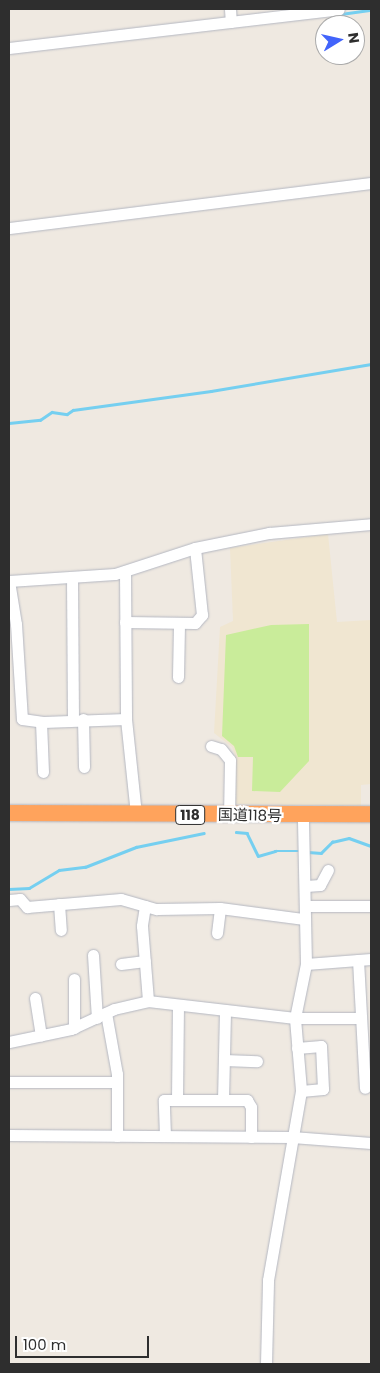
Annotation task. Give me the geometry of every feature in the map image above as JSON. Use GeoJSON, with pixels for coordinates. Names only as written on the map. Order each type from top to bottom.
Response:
{"type":"FeatureCollection","features":[{"type":"Feature","properties":{"kind":"highway","name":"国道118号"},"geometry":{"type":"LineString","coordinates":[[9,813],[303,816],[371,814]]}},
{"type":"Feature","properties":{"kind":"street"},"geometry":{"type":"LineString","coordinates":[[230,9],[231,22]]}},
{"type":"Feature","properties":{"kind":"street"},"geometry":{"type":"LineString","coordinates":[[9,48],[339,9]]}},
{"type":"Feature","properties":{"kind":"street"},"geometry":{"type":"LineString","coordinates":[[9,228],[371,183]]}},
{"type":"Feature","properties":{"kind":"street"},"geometry":{"type":"LineString","coordinates":[[126,719],[78,719],[41,722],[22,719],[16,624],[9,581],[125,571],[195,548],[269,533],[371,524]]}},
{"type":"Feature","properties":{"kind":"street"},"geometry":{"type":"LineString","coordinates":[[125,622],[196,623],[202,615],[195,548]]}},
{"type":"Feature","properties":{"kind":"street"},"geometry":{"type":"LineString","coordinates":[[125,571],[126,719],[136,814]]}},
{"type":"Feature","properties":{"kind":"street"},"geometry":{"type":"LineString","coordinates":[[72,577],[78,719],[84,767]]}},
{"type":"Feature","properties":{"kind":"street"},"geometry":{"type":"LineString","coordinates":[[178,677],[179,623]]}},
{"type":"Feature","properties":{"kind":"street"},"geometry":{"type":"LineString","coordinates":[[41,722],[43,772]]}},
{"type":"Feature","properties":{"kind":"street"},"geometry":{"type":"LineString","coordinates":[[212,746],[221,750],[230,760],[230,815]]}},
{"type":"Feature","properties":{"kind":"street"},"geometry":{"type":"LineString","coordinates":[[266,1364],[268,1280],[301,1091],[295,1018],[306,964],[304,920],[307,906],[303,816]]}},
{"type":"Feature","properties":{"kind":"street"},"geometry":{"type":"LineString","coordinates":[[306,886],[320,885],[328,870]]}},
{"type":"Feature","properties":{"kind":"street"},"geometry":{"type":"LineString","coordinates":[[9,900],[20,899],[27,907],[121,899],[157,909],[220,908],[304,920]]}},
{"type":"Feature","properties":{"kind":"street"},"geometry":{"type":"LineString","coordinates":[[59,904],[61,930]]}},
{"type":"Feature","properties":{"kind":"street"},"geometry":{"type":"LineString","coordinates":[[144,906],[142,926],[148,1002]]}},
{"type":"Feature","properties":{"kind":"street"},"geometry":{"type":"LineString","coordinates":[[307,906],[371,906]]}},
{"type":"Feature","properties":{"kind":"street"},"geometry":{"type":"LineString","coordinates":[[217,933],[220,908]]}},
{"type":"Feature","properties":{"kind":"street"},"geometry":{"type":"LineString","coordinates":[[93,955],[102,1015],[116,1082],[117,1136]]}},
{"type":"Feature","properties":{"kind":"street"},"geometry":{"type":"LineString","coordinates":[[358,960],[365,1088]]}},
{"type":"Feature","properties":{"kind":"street"},"geometry":{"type":"LineString","coordinates":[[306,964],[371,960]]}},
{"type":"Feature","properties":{"kind":"street"},"geometry":{"type":"LineString","coordinates":[[121,964],[145,962]]}},
{"type":"Feature","properties":{"kind":"street"},"geometry":{"type":"LineString","coordinates":[[74,979],[74,1028]]}},
{"type":"Feature","properties":{"kind":"street"},"geometry":{"type":"LineString","coordinates":[[35,998],[41,1036]]}},
{"type":"Feature","properties":{"kind":"street"},"geometry":{"type":"LineString","coordinates":[[9,1042],[74,1028],[102,1015],[148,1002],[295,1018],[360,1018]]}},
{"type":"Feature","properties":{"kind":"street"},"geometry":{"type":"LineString","coordinates":[[177,1100],[178,1005]]}},
{"type":"Feature","properties":{"kind":"street"},"geometry":{"type":"LineString","coordinates":[[223,1100],[225,1010]]}},
{"type":"Feature","properties":{"kind":"street"},"geometry":{"type":"LineString","coordinates":[[297,1048],[321,1046],[323,1089],[301,1091]]}},
{"type":"Feature","properties":{"kind":"street"},"geometry":{"type":"LineString","coordinates":[[224,1060],[257,1062]]}},
{"type":"Feature","properties":{"kind":"street"},"geometry":{"type":"LineString","coordinates":[[9,1082],[116,1082]]}},
{"type":"Feature","properties":{"kind":"street"},"geometry":{"type":"LineString","coordinates":[[165,1136],[164,1100],[249,1102],[251,1136]]}},
{"type":"Feature","properties":{"kind":"street"},"geometry":{"type":"LineString","coordinates":[[9,1135],[251,1136],[371,1143]]}},
{"type":"Feature","properties":{"kind":"shaded area"},"geometry":{"type":"Polygon","coordinates":[[[328,534],[337,622],[371,620],[371,784],[361,785],[361,806],[234,804],[235,755],[232,747],[214,733],[220,627],[233,621],[230,548],[328,534]]]}},
{"type":"Feature","properties":{"kind":"green space"},"geometry":{"type":"Polygon","coordinates":[[[309,624],[309,761],[280,792],[252,791],[253,757],[238,757],[234,746],[222,736],[226,635],[271,625],[309,624]]]}},
{"type":"Feature","properties":{"kind":"waterway"},"geometry":{"type":"LineString","coordinates":[[341,14],[371,10]]}},
{"type":"Feature","properties":{"kind":"waterway"},"geometry":{"type":"LineString","coordinates":[[9,423],[40,420],[52,412],[67,414],[73,410],[211,391],[371,364]]}},
{"type":"Feature","properties":{"kind":"waterway"},"geometry":{"type":"LineString","coordinates":[[236,832],[247,833],[258,856],[275,851],[299,851]]}},
{"type":"Feature","properties":{"kind":"waterway"},"geometry":{"type":"LineString","coordinates":[[9,889],[29,888],[59,870],[85,867],[136,847],[204,833]]}},
{"type":"Feature","properties":{"kind":"waterway"},"geometry":{"type":"LineString","coordinates":[[308,852],[321,853],[332,842],[349,838],[371,846]]}}]}
